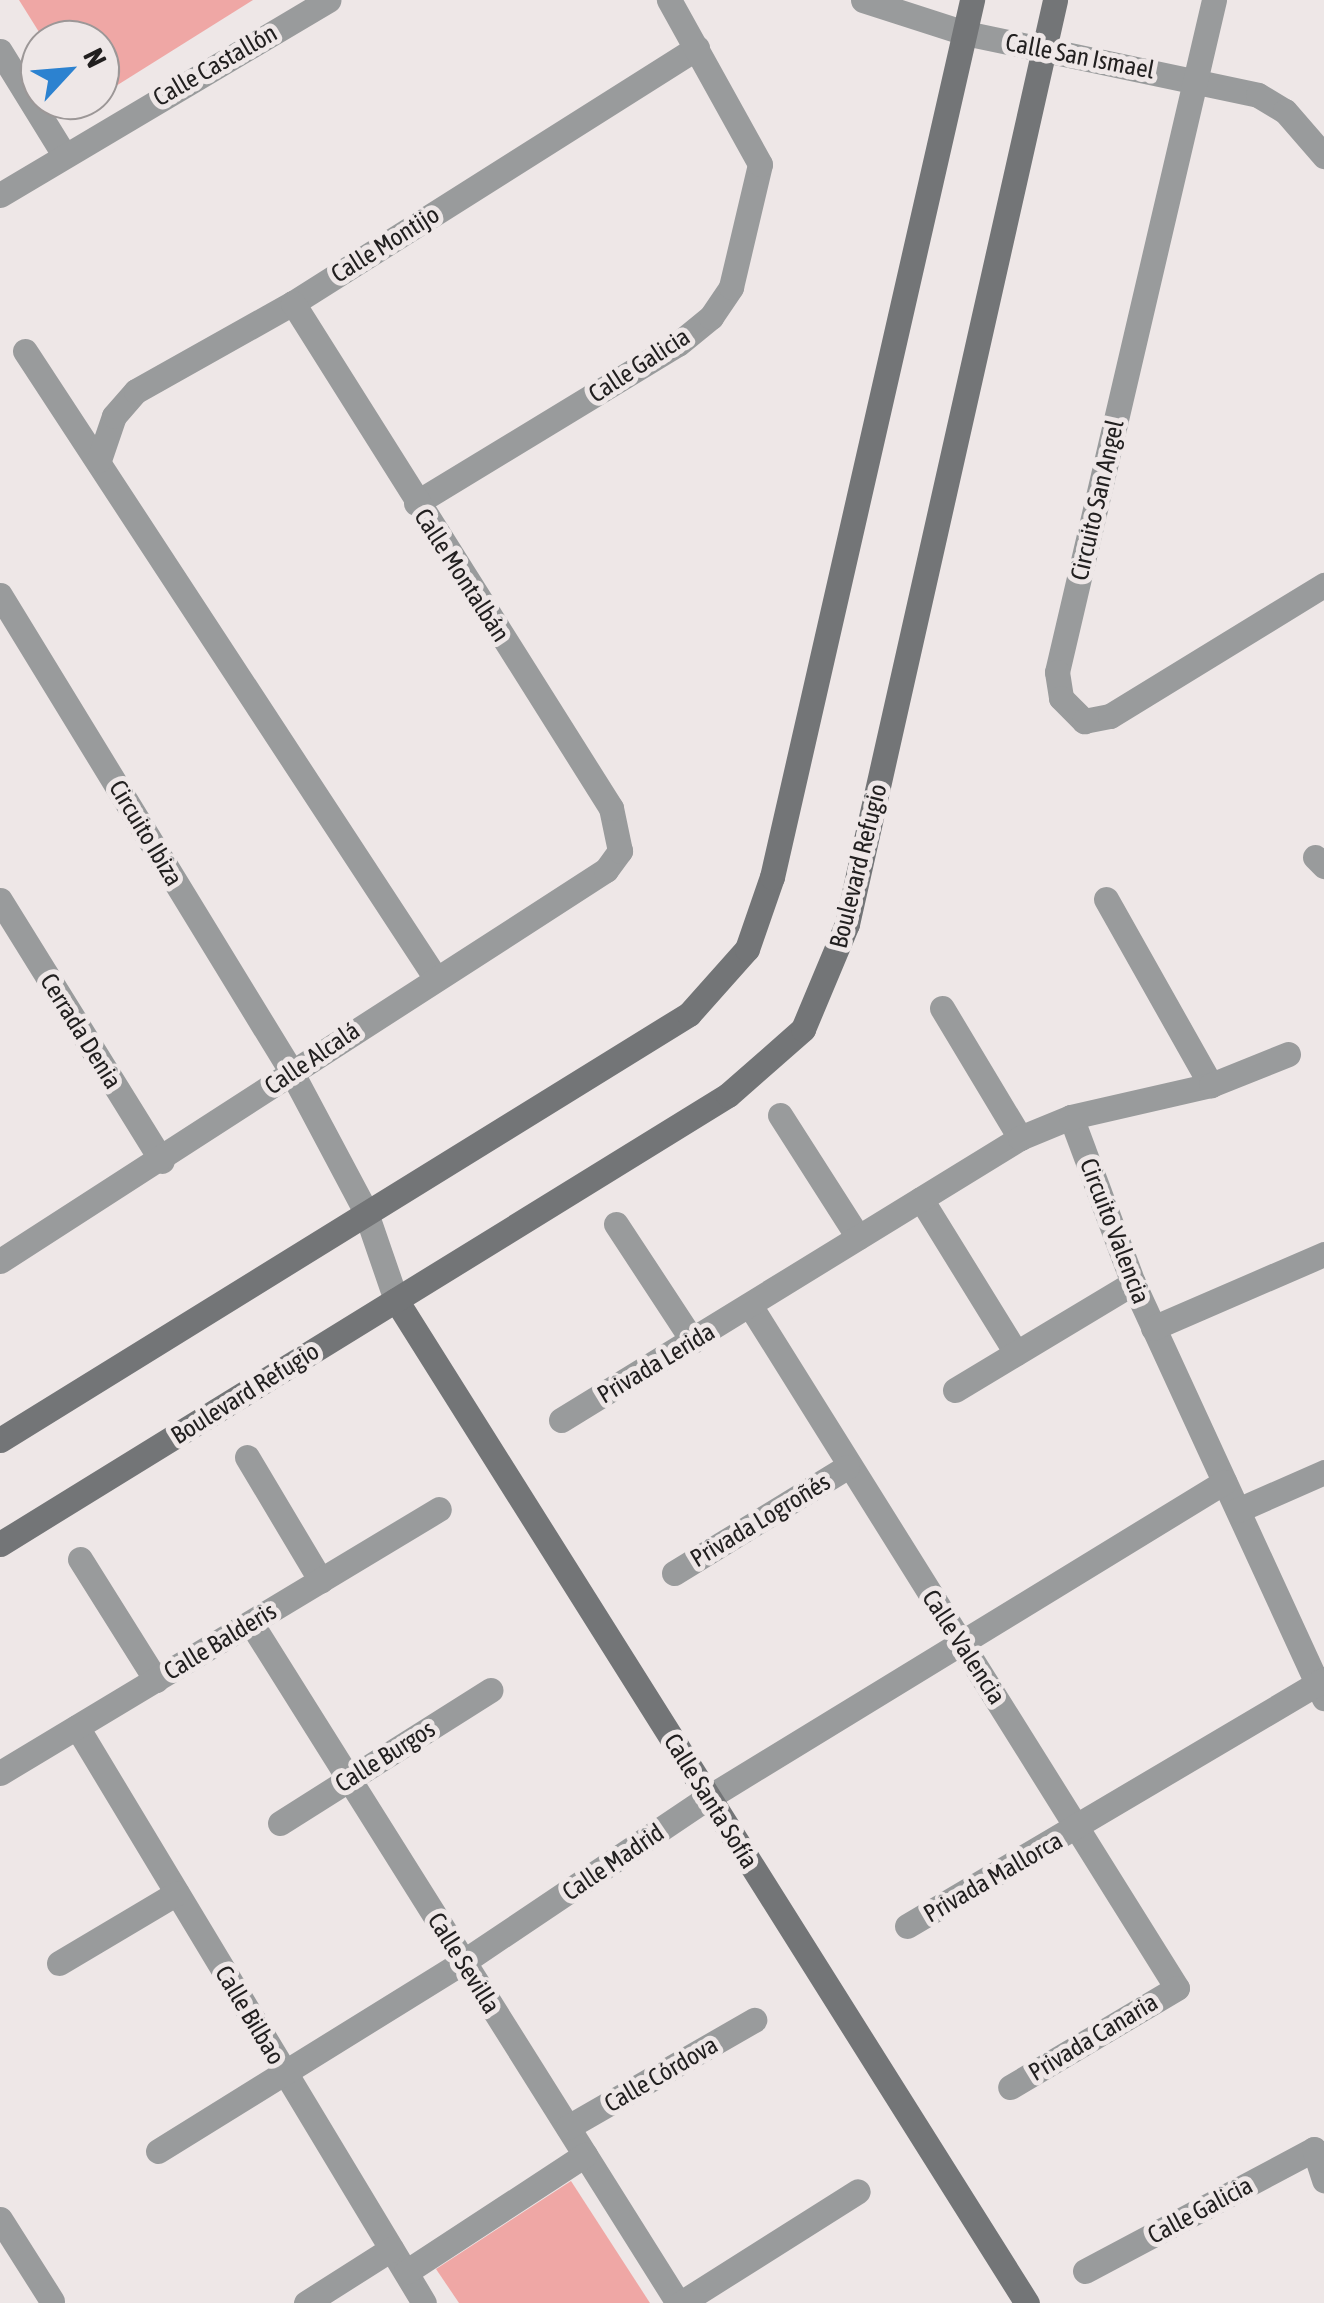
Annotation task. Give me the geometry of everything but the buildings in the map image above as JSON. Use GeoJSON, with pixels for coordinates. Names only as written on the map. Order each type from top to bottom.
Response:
{"type":"FeatureCollection","features":[{"type":"Feature","properties":{"kind":"street","name":"Calle Castallón"},"geometry":{"type":"LineString","coordinates":[[0,195],[63,152],[328,0]]}},
{"type":"Feature","properties":{"kind":"street","name":"Calle Galicia"},"geometry":{"type":"LineString","coordinates":[[416,503],[678,344],[711,317],[731,287],[760,164],[669,0]]}},
{"type":"Feature","properties":{"kind":"street","name":"Calle San Ismael"},"geometry":{"type":"LineString","coordinates":[[864,0],[964,33],[1196,78],[1258,95],[1285,111],[1324,156]]}},
{"type":"Feature","properties":{"kind":"street"},"geometry":{"type":"LineString","coordinates":[[0,1440],[365,1210],[688,1014],[747,949],[772,876],[972,0]]}},
{"type":"Feature","properties":{"kind":"street","name":"Boulevard Refugio"},"geometry":{"type":"LineString","coordinates":[[0,1544],[728,1095],[802,1030],[847,924],[1056,0]]}},
{"type":"Feature","properties":{"kind":"street","name":"Circuito San Angel"},"geometry":{"type":"LineString","coordinates":[[1214,0],[1057,672],[1061,698],[1084,721],[1110,716],[1324,586]]}},
{"type":"Feature","properties":{"kind":"street","name":"Calle Montijo"},"geometry":{"type":"LineString","coordinates":[[99,460],[114,416],[136,391],[292,302],[697,48]]}},
{"type":"Feature","properties":{"kind":"street"},"geometry":{"type":"LineString","coordinates":[[0,50],[63,152]]}},
{"type":"Feature","properties":{"kind":"street","name":"Calle Montalbán"},"geometry":{"type":"LineString","coordinates":[[292,302],[611,808],[620,850]]}},
{"type":"Feature","properties":{"kind":"street"},"geometry":{"type":"LineString","coordinates":[[25,351],[435,977]]}},
{"type":"Feature","properties":{"kind":"street","name":"Circuito Ibiza"},"geometry":{"type":"LineString","coordinates":[[0,595],[291,1071],[365,1210],[396,1300]]}},
{"type":"Feature","properties":{"kind":"street","name":"Calle Alcalá"},"geometry":{"type":"LineString","coordinates":[[0,1261],[162,1161],[291,1071],[606,870],[620,850]]}},
{"type":"Feature","properties":{"kind":"street"},"geometry":{"type":"LineString","coordinates":[[1106,899],[1211,1085]]}},
{"type":"Feature","properties":{"kind":"street","name":"Cerrada Denia"},"geometry":{"type":"LineString","coordinates":[[0,900],[162,1161]]}},
{"type":"Feature","properties":{"kind":"street"},"geometry":{"type":"LineString","coordinates":[[942,1008],[1020,1138]]}},
{"type":"Feature","properties":{"kind":"street"},"geometry":{"type":"LineString","coordinates":[[751,1307],[1020,1138],[1071,1117],[1211,1085],[1288,1054]]}},
{"type":"Feature","properties":{"kind":"street"},"geometry":{"type":"LineString","coordinates":[[780,1115],[858,1237]]}},
{"type":"Feature","properties":{"kind":"street","name":"Circuito Valencia"},"geometry":{"type":"LineString","coordinates":[[1071,1117],[1153,1328],[1321,1686],[1079,1828]]}},
{"type":"Feature","properties":{"kind":"street"},"geometry":{"type":"LineString","coordinates":[[921,1199],[1016,1353]]}},
{"type":"Feature","properties":{"kind":"street"},"geometry":{"type":"LineString","coordinates":[[616,1224],[693,1341]]}},
{"type":"Feature","properties":{"kind":"street"},"geometry":{"type":"LineString","coordinates":[[1153,1328],[1324,1254]]}},
{"type":"Feature","properties":{"kind":"street"},"geometry":{"type":"LineString","coordinates":[[956,1390],[1134,1283]]}},
{"type":"Feature","properties":{"kind":"street","name":"Calle Santa Sofía"},"geometry":{"type":"LineString","coordinates":[[396,1300],[1027,2303]]}},
{"type":"Feature","properties":{"kind":"street","name":"Privada Lerida"},"geometry":{"type":"LineString","coordinates":[[561,1420],[751,1307]]}},
{"type":"Feature","properties":{"kind":"street","name":"Calle Valencia"},"geometry":{"type":"LineString","coordinates":[[751,1307],[847,1467],[962,1642],[1176,1988]]}},
{"type":"Feature","properties":{"kind":"street"},"geometry":{"type":"LineString","coordinates":[[247,1457],[320,1581]]}},
{"type":"Feature","properties":{"kind":"street","name":"Privada Logroñés"},"geometry":{"type":"LineString","coordinates":[[674,1573],[847,1467]]}},
{"type":"Feature","properties":{"kind":"street"},"geometry":{"type":"LineString","coordinates":[[1238,1510],[1324,1472]]}},
{"type":"Feature","properties":{"kind":"street","name":"Calle Madrid"},"geometry":{"type":"LineString","coordinates":[[158,2151],[464,1962],[709,1797],[1224,1482]]}},
{"type":"Feature","properties":{"kind":"street","name":"Calle Balderis"},"geometry":{"type":"LineString","coordinates":[[0,1773],[439,1510]]}},
{"type":"Feature","properties":{"kind":"street"},"geometry":{"type":"LineString","coordinates":[[80,1559],[156,1680]]}},
{"type":"Feature","properties":{"kind":"street","name":"Calle Sevilla"},"geometry":{"type":"LineString","coordinates":[[251,1623],[679,2303]]}},
{"type":"Feature","properties":{"kind":"street","name":"Calle Burgos"},"geometry":{"type":"LineString","coordinates":[[280,1823],[490,1690]]}},
{"type":"Feature","properties":{"kind":"street","name":"Calle Bilbao"},"geometry":{"type":"LineString","coordinates":[[77,1727],[424,2303]]}},
{"type":"Feature","properties":{"kind":"street","name":"Privada Mallorca"},"geometry":{"type":"LineString","coordinates":[[908,1926],[1079,1828]]}},
{"type":"Feature","properties":{"kind":"street"},"geometry":{"type":"LineString","coordinates":[[59,1963],[177,1893]]}},
{"type":"Feature","properties":{"kind":"street","name":"Privada Canaria"},"geometry":{"type":"LineString","coordinates":[[1010,2087],[1176,1988]]}},
{"type":"Feature","properties":{"kind":"street","name":"Calle Córdova"},"geometry":{"type":"LineString","coordinates":[[568,2128],[754,2020]]}},
{"type":"Feature","properties":{"kind":"street","name":"Calle Galicia"},"geometry":{"type":"LineString","coordinates":[[1085,2272],[1314,2149],[1324,2180]]}},
{"type":"Feature","properties":{"kind":"street"},"geometry":{"type":"LineString","coordinates":[[406,2272],[585,2155]]}},
{"type":"Feature","properties":{"kind":"street"},"geometry":{"type":"LineString","coordinates":[[679,2303],[858,2191]]}},
{"type":"Feature","properties":{"kind":"street"},"geometry":{"type":"LineString","coordinates":[[0,2220],[52,2300]]}},
{"type":"Feature","properties":{"kind":"street"},"geometry":{"type":"LineString","coordinates":[[306,2303],[391,2249]]}},
{"type":"Feature","properties":{"kind":"shaded area"},"geometry":{"type":"Polygon","coordinates":[[[19,0],[253,0],[120,83],[120,20],[32,20],[19,0]]]}},
{"type":"Feature","properties":{"kind":"shaded area"},"geometry":{"type":"Polygon","coordinates":[[[571,2181],[650,2303],[459,2303],[436,2269],[571,2181]]]}}]}
